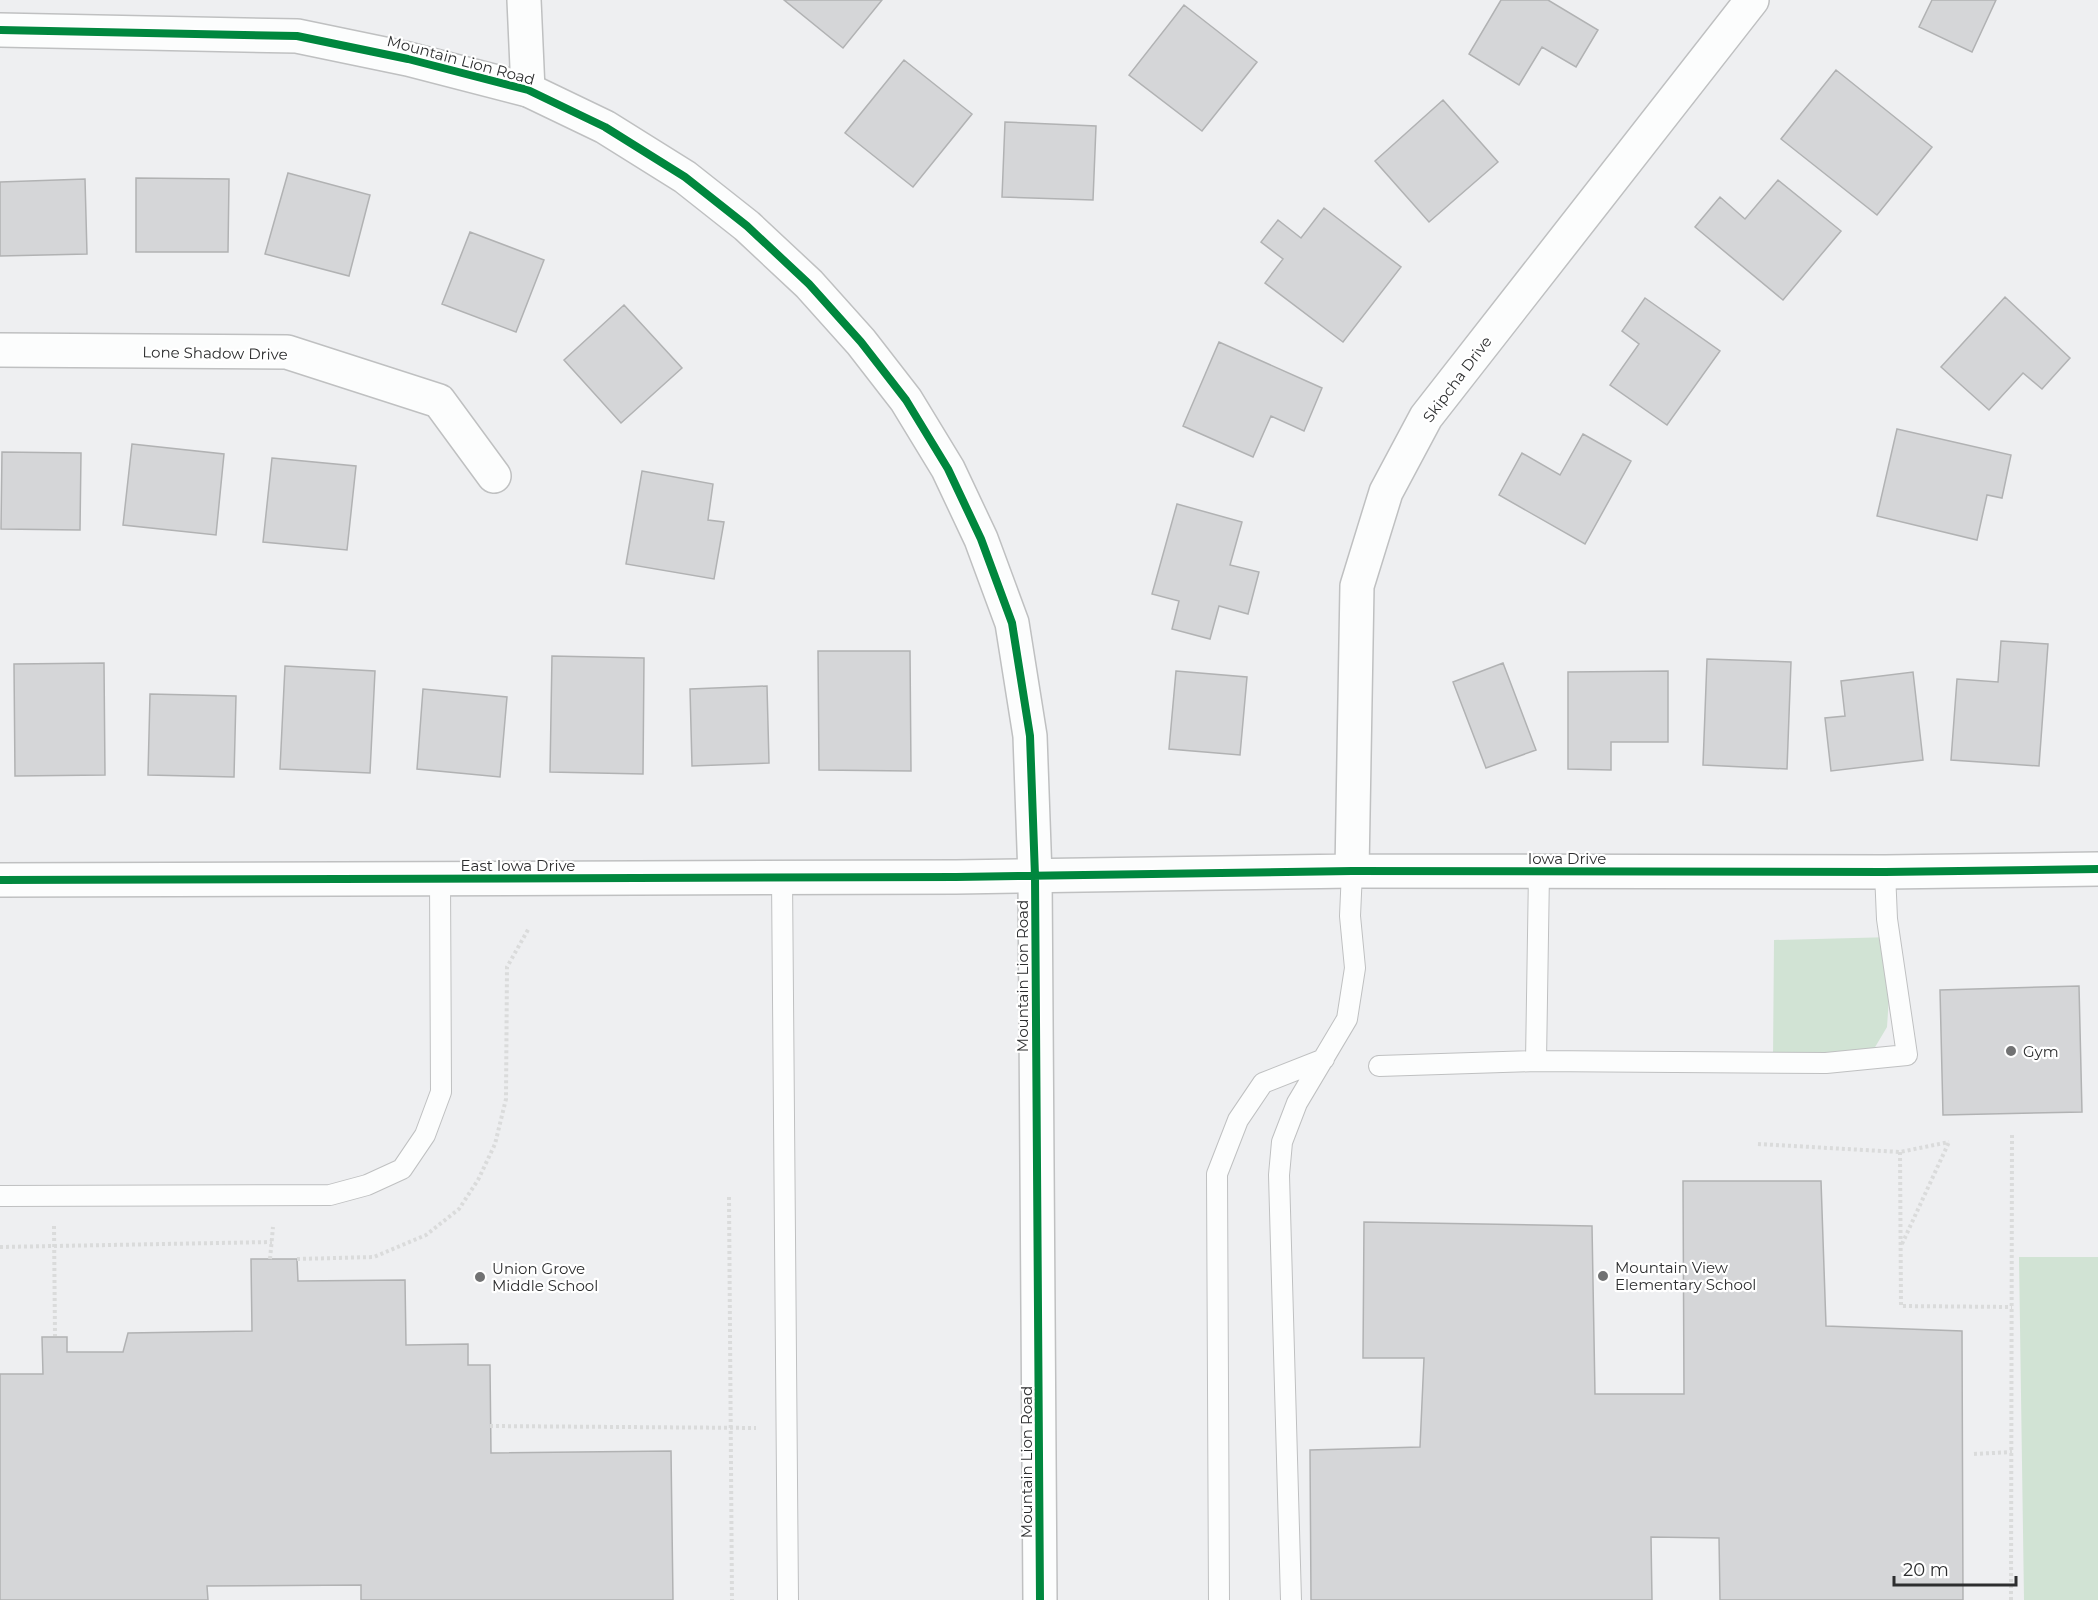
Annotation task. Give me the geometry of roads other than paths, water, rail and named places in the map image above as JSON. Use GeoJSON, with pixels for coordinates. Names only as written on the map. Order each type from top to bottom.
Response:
{"type":"FeatureCollection","features":[{"type":"Feature","properties":{"kind":"street"},"geometry":{"type":"LineString","coordinates":[[524,0],[528,90]]}},
{"type":"Feature","properties":{"kind":"street","name":"Skipcha Drive"},"geometry":{"type":"LineString","coordinates":[[1352,871],[1357,586],[1386,492],[1426,417],[1752,0]]}},
{"type":"Feature","properties":{"kind":"street","name":"Mountain Lion Road"},"geometry":{"type":"LineString","coordinates":[[0,30],[297,36],[408,59],[528,90],[605,126],[685,177],[747,226],[809,284],[861,342],[906,400],[953,479],[981,539],[1012,623],[1030,736],[1035,876],[1040,1600]]}},
{"type":"Feature","properties":{"kind":"street","name":"Lone Shadow Drive"},"geometry":{"type":"LineString","coordinates":[[0,350],[287,352],[439,401],[494,476]]}},
{"type":"Feature","properties":{"kind":"street","name":"Iowa Drive"},"geometry":{"type":"LineString","coordinates":[[1035,876],[1352,871],[1885,872],[2098,869]]}},
{"type":"Feature","properties":{"kind":"street","name":"East Iowa Drive"},"geometry":{"type":"LineString","coordinates":[[0,880],[1035,876]]}},
{"type":"Feature","properties":{"kind":"lane"},"geometry":{"type":"LineString","coordinates":[[1291,1600],[1279,1175],[1282,1142],[1297,1103],[1347,1019],[1355,968],[1350,916],[1352,871]]}},
{"type":"Feature","properties":{"kind":"lane"},"geometry":{"type":"LineString","coordinates":[[1536,1061],[1539,872]]}},
{"type":"Feature","properties":{"kind":"lane"},"geometry":{"type":"LineString","coordinates":[[1379,1066],[1536,1061],[1826,1063],[1908,1056],[1887,919],[1885,872]]}},
{"type":"Feature","properties":{"kind":"lane"},"geometry":{"type":"LineString","coordinates":[[782,877],[788,1600]]}},
{"type":"Feature","properties":{"kind":"lane"},"geometry":{"type":"LineString","coordinates":[[0,1196],[330,1195],[367,1185],[402,1169],[425,1135],[441,1092],[440,878]]}},
{"type":"Feature","properties":{"kind":"lane"},"geometry":{"type":"LineString","coordinates":[[1219,1600],[1217,1174],[1238,1120],[1263,1083],[1324,1059]]}},
{"type":"Feature","properties":{"kind":"place","name":"Gym"},"geometry":{"type":"Point","coordinates":[2011,1051]}},
{"type":"Feature","properties":{"kind":"place","name":"Mountain View Elementary School"},"geometry":{"type":"Point","coordinates":[1603,1276]}},
{"type":"Feature","properties":{"kind":"place","name":"Union Grove Middle School"},"geometry":{"type":"Point","coordinates":[480,1277]}}]}
